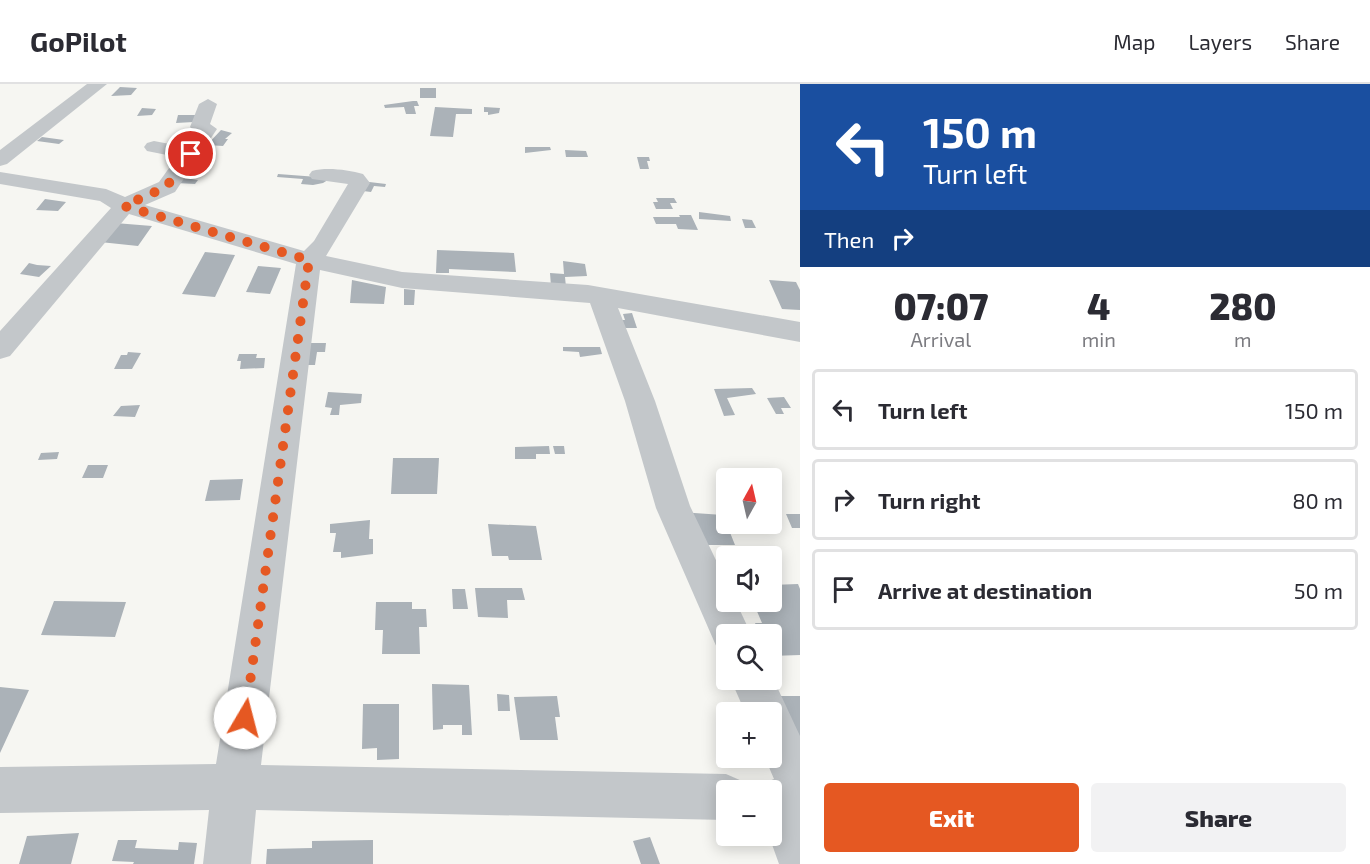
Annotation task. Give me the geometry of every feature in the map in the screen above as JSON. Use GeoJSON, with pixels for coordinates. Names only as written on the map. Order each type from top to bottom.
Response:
{"type":"FeatureCollection","features":[{"type":"Feature","properties":{"kind":"street"},"geometry":{"type":"LineString","coordinates":[[0,160],[98,84]]}},
{"type":"Feature","properties":{"kind":"street"},"geometry":{"type":"LineString","coordinates":[[0,349],[124,206],[166,187],[207,129],[199,127],[208,104]]}},
{"type":"Feature","properties":{"kind":"street"},"geometry":{"type":"LineString","coordinates":[[154,147],[191,154]]}},
{"type":"Feature","properties":{"kind":"street"},"geometry":{"type":"LineString","coordinates":[[228,864],[235,787],[309,260],[323,245],[359,183],[356,178],[319,175]]}},
{"type":"Feature","properties":{"kind":"street"},"geometry":{"type":"LineString","coordinates":[[0,178],[106,196],[124,206],[309,260],[402,280],[600,296],[800,332]]}},
{"type":"Feature","properties":{"kind":"street"},"geometry":{"type":"LineString","coordinates":[[600,296],[640,401],[674,508],[726,624]]}},
{"type":"Feature","properties":{"kind":"street"},"geometry":{"type":"LineString","coordinates":[[782,768],[800,856]]}},
{"type":"Feature","properties":{"kind":"street"},"geometry":{"type":"LineString","coordinates":[[0,790],[235,787],[716,797]]}},
{"type":"Feature","properties":{"kind":"building"},"geometry":{"type":"Polygon","coordinates":[[[120,87],[137,88],[131,95],[111,96],[120,87]]]}},
{"type":"Feature","properties":{"kind":"building"},"geometry":{"type":"Polygon","coordinates":[[[420,88],[436,88],[436,98],[420,98],[420,88]]]}},
{"type":"Feature","properties":{"kind":"building"},"geometry":{"type":"Polygon","coordinates":[[[417,101],[419,106],[414,106],[416,114],[406,114],[404,107],[385,108],[384,105],[417,101]]]}},
{"type":"Feature","properties":{"kind":"building"},"geometry":{"type":"Polygon","coordinates":[[[435,107],[472,109],[472,114],[456,114],[453,137],[430,136],[435,107]]]}},
{"type":"Feature","properties":{"kind":"building"},"geometry":{"type":"Polygon","coordinates":[[[484,107],[500,108],[499,113],[488,115],[488,112],[484,112],[484,107]]]}},
{"type":"Feature","properties":{"kind":"building"},"geometry":{"type":"Polygon","coordinates":[[[142,108],[156,109],[152,115],[137,116],[142,108]]]}},
{"type":"Feature","properties":{"kind":"building"},"geometry":{"type":"Polygon","coordinates":[[[178,115],[196,115],[194,122],[176,123],[178,115]]]}},
{"type":"Feature","properties":{"kind":"building"},"geometry":{"type":"Polygon","coordinates":[[[221,130],[232,133],[225,139],[228,139],[223,146],[207,145],[221,130]]]}},
{"type":"Feature","properties":{"kind":"building"},"geometry":{"type":"Polygon","coordinates":[[[42,137],[64,140],[59,144],[37,141],[42,137]]]}},
{"type":"Feature","properties":{"kind":"building"},"geometry":{"type":"Polygon","coordinates":[[[525,147],[550,147],[551,150],[525,153],[525,147]]]}},
{"type":"Feature","properties":{"kind":"building"},"geometry":{"type":"Polygon","coordinates":[[[565,150],[586,151],[588,157],[566,157],[565,150]]]}},
{"type":"Feature","properties":{"kind":"building"},"geometry":{"type":"Polygon","coordinates":[[[637,157],[649,157],[650,161],[647,161],[649,169],[640,169],[637,157]]]}},
{"type":"Feature","properties":{"kind":"building"},"geometry":{"type":"Polygon","coordinates":[[[184,174],[194,175],[191,179],[198,180],[195,184],[176,183],[184,174]]]}},
{"type":"Feature","properties":{"kind":"building"},"geometry":{"type":"Polygon","coordinates":[[[278,174],[331,178],[313,185],[301,184],[303,179],[277,177],[278,174]]]}},
{"type":"Feature","properties":{"kind":"building"},"geometry":{"type":"Polygon","coordinates":[[[361,181],[386,184],[385,187],[374,186],[371,192],[363,191],[361,181]]]}},
{"type":"Feature","properties":{"kind":"building"},"geometry":{"type":"Polygon","coordinates":[[[656,198],[674,198],[677,203],[670,203],[673,209],[656,209],[653,202],[658,202],[656,198]]]}},
{"type":"Feature","properties":{"kind":"building"},"geometry":{"type":"Polygon","coordinates":[[[45,199],[66,202],[58,211],[36,210],[45,199]]]}},
{"type":"Feature","properties":{"kind":"building"},"geometry":{"type":"Polygon","coordinates":[[[699,212],[730,216],[731,221],[699,219],[699,212]]]}},
{"type":"Feature","properties":{"kind":"building"},"geometry":{"type":"Polygon","coordinates":[[[679,215],[691,215],[698,230],[678,229],[676,224],[656,224],[653,217],[680,217],[679,215]]]}},
{"type":"Feature","properties":{"kind":"building"},"geometry":{"type":"Polygon","coordinates":[[[742,219],[752,220],[756,228],[745,228],[742,219]]]}},
{"type":"Feature","properties":{"kind":"building"},"geometry":{"type":"Polygon","coordinates":[[[115,223],[152,226],[138,246],[100,242],[115,223]]]}},
{"type":"Feature","properties":{"kind":"building"},"geometry":{"type":"Polygon","coordinates":[[[437,250],[514,253],[516,272],[449,269],[449,273],[436,273],[437,250]]]}},
{"type":"Feature","properties":{"kind":"building"},"geometry":{"type":"Polygon","coordinates":[[[205,252],[235,255],[215,297],[182,294],[205,252]]]}},
{"type":"Feature","properties":{"kind":"building"},"geometry":{"type":"Polygon","coordinates":[[[563,261],[585,264],[587,276],[565,277],[566,287],[551,286],[550,273],[564,274],[563,261]]]}},
{"type":"Feature","properties":{"kind":"building"},"geometry":{"type":"Polygon","coordinates":[[[29,263],[51,266],[39,277],[20,274],[29,263]]]}},
{"type":"Feature","properties":{"kind":"building"},"geometry":{"type":"Polygon","coordinates":[[[258,266],[281,268],[270,294],[246,292],[258,266]]]}},
{"type":"Feature","properties":{"kind":"building"},"geometry":{"type":"Polygon","coordinates":[[[352,280],[386,287],[384,304],[350,303],[352,280]]]}},
{"type":"Feature","properties":{"kind":"building"},"geometry":{"type":"Polygon","coordinates":[[[769,280],[796,282],[800,290],[800,310],[782,309],[769,280]]]}},
{"type":"Feature","properties":{"kind":"building"},"geometry":{"type":"Polygon","coordinates":[[[404,289],[415,290],[414,305],[404,305],[404,289]]]}},
{"type":"Feature","properties":{"kind":"building"},"geometry":{"type":"Polygon","coordinates":[[[632,313],[637,328],[623,328],[620,320],[625,320],[623,314],[632,313]]]}},
{"type":"Feature","properties":{"kind":"building"},"geometry":{"type":"Polygon","coordinates":[[[307,343],[326,343],[325,352],[317,352],[315,365],[300,365],[307,343]]]}},
{"type":"Feature","properties":{"kind":"building"},"geometry":{"type":"Polygon","coordinates":[[[563,347],[600,347],[602,354],[580,357],[579,352],[563,351],[563,347]]]}},
{"type":"Feature","properties":{"kind":"building"},"geometry":{"type":"Polygon","coordinates":[[[128,352],[141,353],[132,369],[114,369],[121,355],[127,355],[128,352]]]}},
{"type":"Feature","properties":{"kind":"building"},"geometry":{"type":"Polygon","coordinates":[[[239,354],[257,354],[256,358],[265,358],[264,368],[240,369],[241,361],[237,361],[239,354]]]}},
{"type":"Feature","properties":{"kind":"building"},"geometry":{"type":"Polygon","coordinates":[[[752,388],[756,394],[727,398],[735,415],[724,416],[714,389],[752,388]]]}},
{"type":"Feature","properties":{"kind":"building"},"geometry":{"type":"Polygon","coordinates":[[[328,392],[362,394],[361,403],[340,405],[339,415],[330,415],[332,408],[325,407],[328,392]]]}},
{"type":"Feature","properties":{"kind":"building"},"geometry":{"type":"Polygon","coordinates":[[[784,397],[791,408],[781,408],[784,414],[776,414],[767,398],[784,397]]]}},
{"type":"Feature","properties":{"kind":"building"},"geometry":{"type":"Polygon","coordinates":[[[140,405],[135,417],[113,416],[121,406],[140,405]]]}},
{"type":"Feature","properties":{"kind":"building"},"geometry":{"type":"Polygon","coordinates":[[[549,446],[550,454],[536,454],[536,459],[515,459],[515,447],[549,446]]]}},
{"type":"Feature","properties":{"kind":"building"},"geometry":{"type":"Polygon","coordinates":[[[553,446],[564,446],[565,454],[555,454],[553,446]]]}},
{"type":"Feature","properties":{"kind":"building"},"geometry":{"type":"Polygon","coordinates":[[[59,452],[57,459],[38,460],[41,453],[59,452]]]}},
{"type":"Feature","properties":{"kind":"building"},"geometry":{"type":"Polygon","coordinates":[[[393,458],[439,458],[437,494],[391,494],[393,458]]]}},
{"type":"Feature","properties":{"kind":"building"},"geometry":{"type":"Polygon","coordinates":[[[88,465],[108,465],[103,478],[82,478],[88,465]]]}},
{"type":"Feature","properties":{"kind":"building"},"geometry":{"type":"Polygon","coordinates":[[[243,479],[240,500],[205,501],[210,480],[243,479]]]}},
{"type":"Feature","properties":{"kind":"building"},"geometry":{"type":"Polygon","coordinates":[[[680,512],[716,515],[716,534],[731,534],[735,545],[691,545],[680,512]]]}},
{"type":"Feature","properties":{"kind":"building"},"geometry":{"type":"Polygon","coordinates":[[[786,514],[800,514],[800,528],[792,528],[786,514]]]}},
{"type":"Feature","properties":{"kind":"building"},"geometry":{"type":"Polygon","coordinates":[[[370,520],[369,539],[373,539],[373,554],[341,558],[341,552],[333,552],[336,533],[330,533],[330,524],[370,520]]]}},
{"type":"Feature","properties":{"kind":"building"},"geometry":{"type":"Polygon","coordinates":[[[488,524],[536,526],[542,560],[509,560],[508,556],[492,556],[488,524]]]}},
{"type":"Feature","properties":{"kind":"building"},"geometry":{"type":"Polygon","coordinates":[[[798,584],[800,589],[800,655],[782,656],[782,624],[755,623],[762,623],[757,612],[782,612],[782,585],[798,584]]]}},
{"type":"Feature","properties":{"kind":"building"},"geometry":{"type":"Polygon","coordinates":[[[475,588],[522,588],[525,600],[507,600],[508,618],[478,617],[475,588]]]}},
{"type":"Feature","properties":{"kind":"building"},"geometry":{"type":"Polygon","coordinates":[[[452,589],[465,589],[468,609],[453,609],[452,589]]]}},
{"type":"Feature","properties":{"kind":"building"},"geometry":{"type":"Polygon","coordinates":[[[54,601],[126,602],[115,637],[41,635],[54,601]]]}},
{"type":"Feature","properties":{"kind":"building"},"geometry":{"type":"Polygon","coordinates":[[[376,602],[412,602],[412,609],[426,609],[427,627],[419,627],[420,654],[382,654],[383,630],[375,630],[376,602]]]}},
{"type":"Feature","properties":{"kind":"building"},"geometry":{"type":"Polygon","coordinates":[[[432,684],[469,685],[472,735],[462,735],[462,725],[443,725],[443,729],[433,730],[432,684]]]}},
{"type":"Feature","properties":{"kind":"building"},"geometry":{"type":"Polygon","coordinates":[[[0,687],[29,690],[0,753],[0,687]]]}},
{"type":"Feature","properties":{"kind":"building"},"geometry":{"type":"Polygon","coordinates":[[[497,694],[509,695],[510,711],[498,711],[497,694]]]}},
{"type":"Feature","properties":{"kind":"building"},"geometry":{"type":"Polygon","coordinates":[[[557,696],[560,717],[555,717],[558,740],[520,740],[514,697],[557,696]]]}},
{"type":"Feature","properties":{"kind":"building"},"geometry":{"type":"Polygon","coordinates":[[[771,696],[800,696],[800,751],[782,717],[782,702],[774,702],[771,696]]]}},
{"type":"Feature","properties":{"kind":"building"},"geometry":{"type":"Polygon","coordinates":[[[363,704],[399,704],[399,759],[377,760],[377,748],[362,749],[363,704]]]}},
{"type":"Feature","properties":{"kind":"building"},"geometry":{"type":"Polygon","coordinates":[[[79,833],[71,864],[19,864],[27,836],[79,833]]]}},
{"type":"Feature","properties":{"kind":"building"},"geometry":{"type":"Polygon","coordinates":[[[650,837],[660,864],[641,864],[633,841],[650,837]]]}},
{"type":"Feature","properties":{"kind":"building"},"geometry":{"type":"Polygon","coordinates":[[[118,840],[137,840],[135,848],[178,850],[179,842],[197,843],[194,864],[133,864],[134,862],[112,861],[118,840]]]}},
{"type":"Feature","properties":{"kind":"building"},"geometry":{"type":"Polygon","coordinates":[[[373,840],[373,864],[266,864],[267,849],[312,848],[312,841],[373,840]]]}},
{"type":"Feature","properties":{"kind":"route"},"geometry":{"type":"LineString","coordinates":[[191,154],[166,187],[157,194],[124,206],[309,260],[245,718]]}}]}
